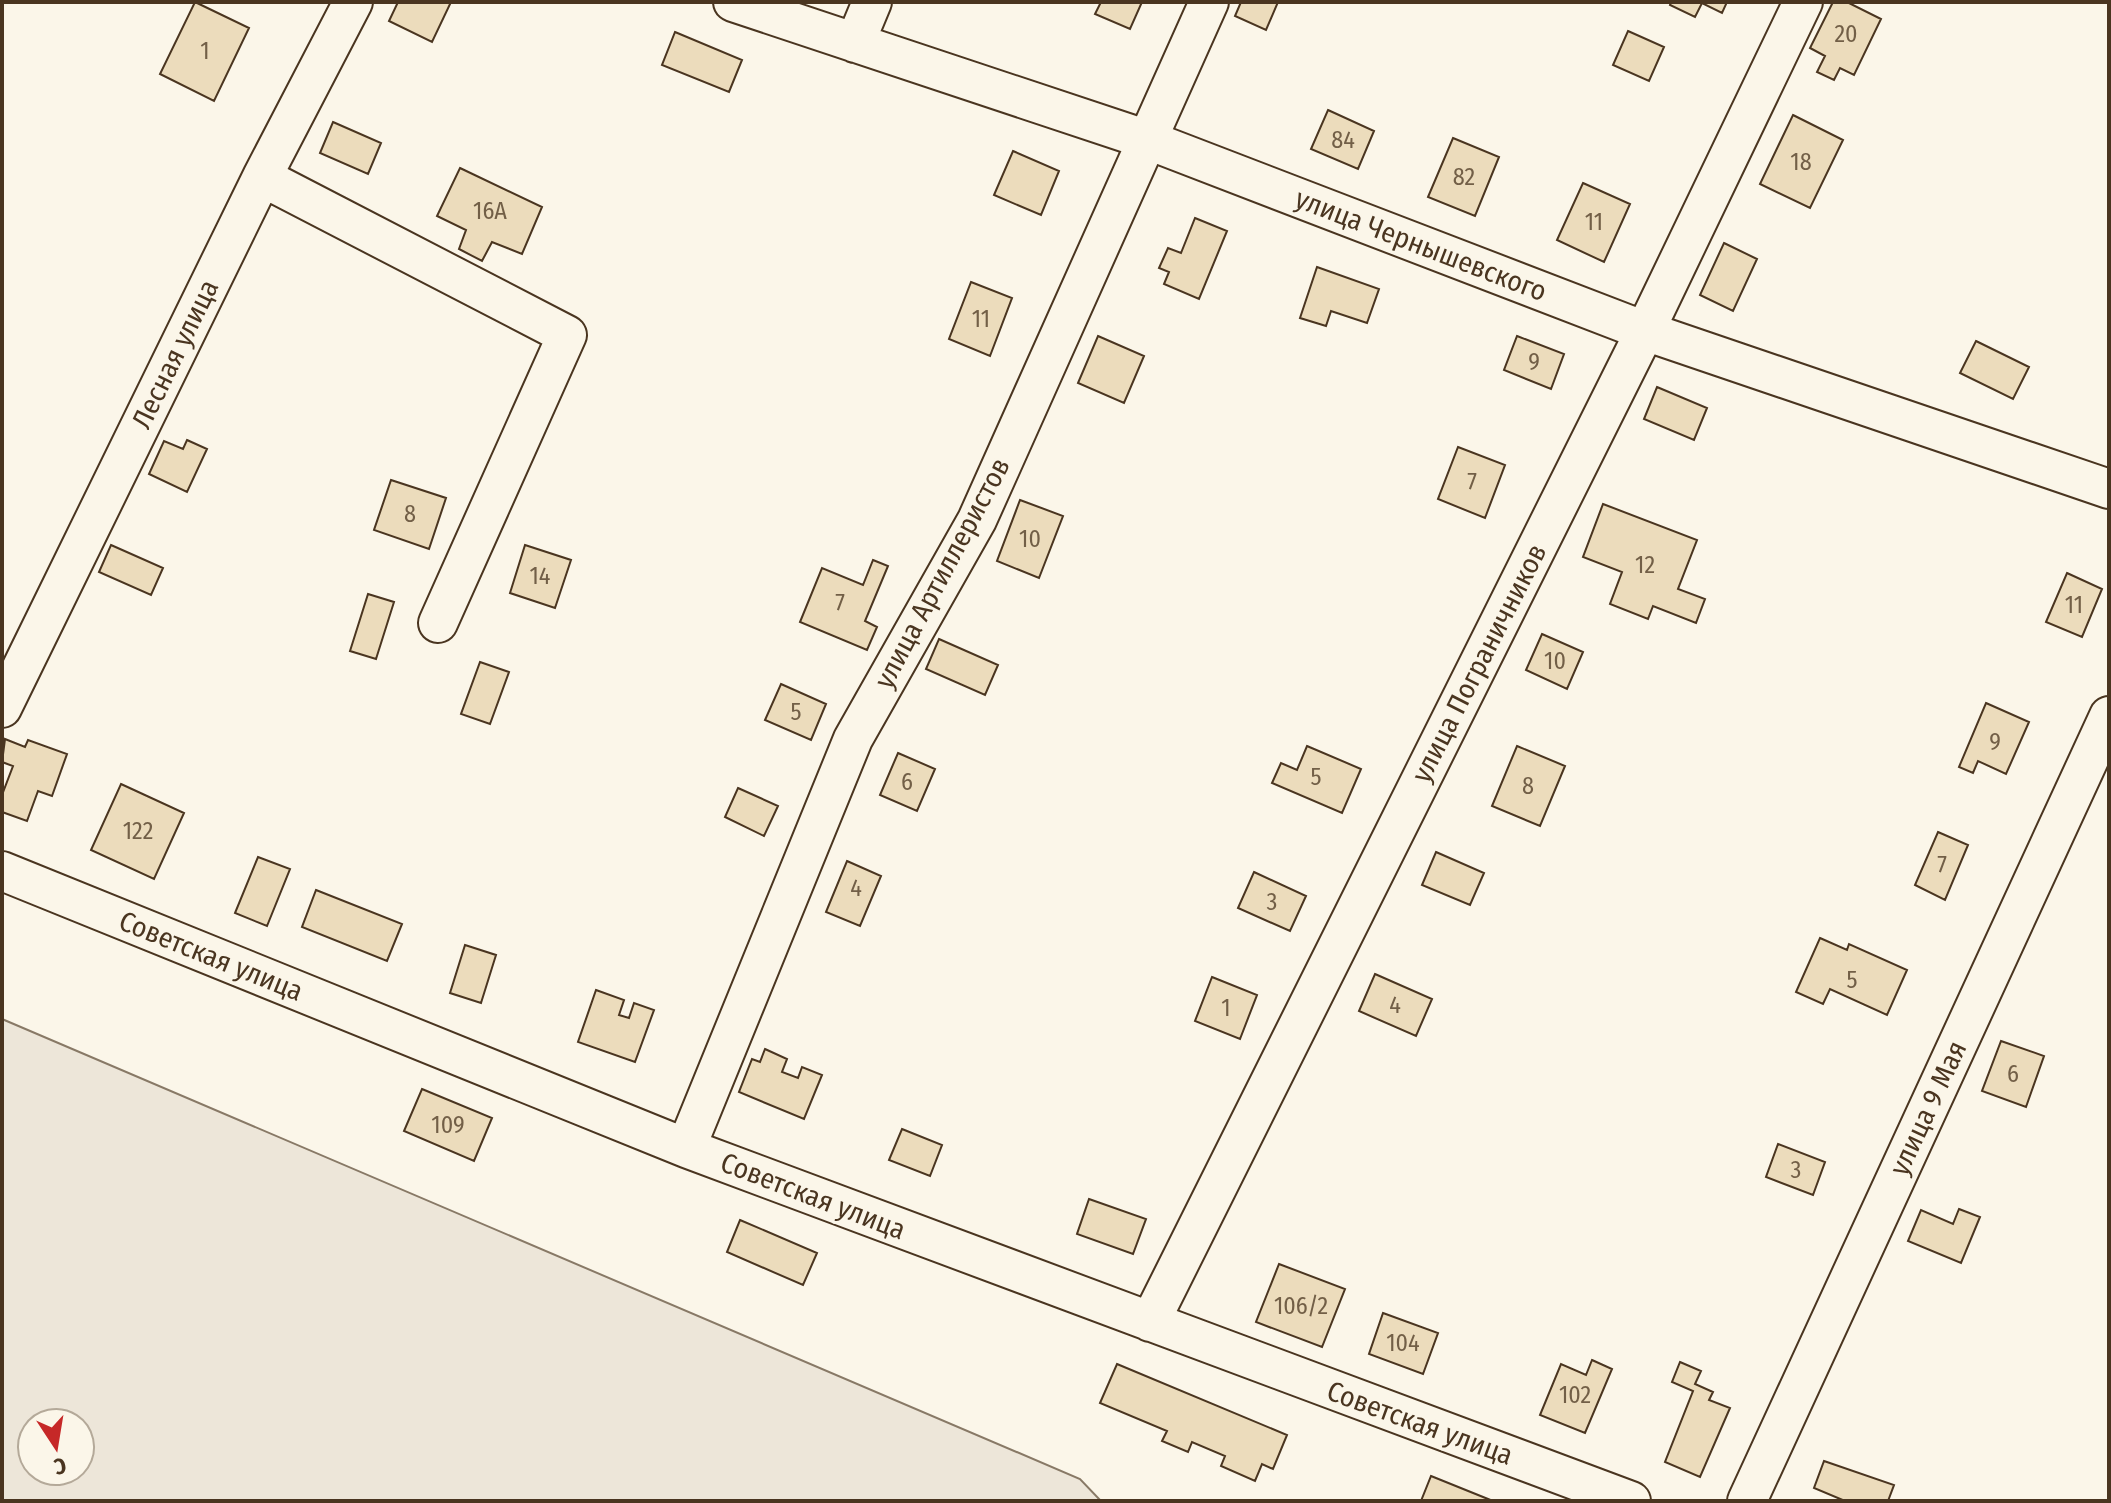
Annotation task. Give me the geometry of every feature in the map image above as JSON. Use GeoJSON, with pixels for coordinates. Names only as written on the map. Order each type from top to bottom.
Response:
{"type":"FeatureCollection","features":[{"type":"Feature","properties":{"kind":"street","name":"Лесная улица"},"geometry":{"type":"LineString","coordinates":[[2,708],[262,177],[353,2]]}},
{"type":"Feature","properties":{"kind":"street","name":"улица Чернышевского"},"geometry":{"type":"LineString","coordinates":[[733,2],[1148,140],[1645,331],[2109,489]]}},
{"type":"Feature","properties":{"kind":"street"},"geometry":{"type":"LineString","coordinates":[[855,43],[872,2]]}},
{"type":"Feature","properties":{"kind":"street","name":"улица Артиллеристов"},"geometry":{"type":"LineString","coordinates":[[686,1148],[853,739],[977,520],[1209,2]]}},
{"type":"Feature","properties":{"kind":"street","name":"улица Пограничников"},"geometry":{"type":"LineString","coordinates":[[1150,1322],[1645,331],[1803,2]]}},
{"type":"Feature","properties":{"kind":"street"},"geometry":{"type":"LineString","coordinates":[[262,177],[567,335],[438,623]]}},
{"type":"Feature","properties":{"kind":"street","name":"улица 9 Мая"},"geometry":{"type":"LineString","coordinates":[[1747,1501],[2109,716]]}},
{"type":"Feature","properties":{"kind":"street","name":"Советская улица"},"geometry":{"type":"LineString","coordinates":[[2,871],[686,1148],[1631,1501]]}},
{"type":"Feature","properties":{"kind":"shaded area"},"geometry":{"type":"Polygon","coordinates":[[[2,1019],[1080,1479],[1101,1501],[2,1501],[2,1019]]]}},
{"type":"Feature","properties":{"kind":"building"},"geometry":{"type":"Polygon","coordinates":[[[195,2],[249,28],[214,101],[160,74],[195,2]]]}},
{"type":"Feature","properties":{"kind":"building"},"geometry":{"type":"Polygon","coordinates":[[[398,2],[451,2],[432,42],[389,21],[398,2]]]}},
{"type":"Feature","properties":{"kind":"building"},"geometry":{"type":"Polygon","coordinates":[[[1101,2],[1142,2],[1130,29],[1095,14],[1101,2]]]}},
{"type":"Feature","properties":{"kind":"building"},"geometry":{"type":"Polygon","coordinates":[[[1241,2],[1278,2],[1266,30],[1235,16],[1241,2]]]}},
{"type":"Feature","properties":{"kind":"building"},"geometry":{"type":"Polygon","coordinates":[[[1671,2],[1727,2],[1722,13],[1702,3],[1695,17],[1670,5],[1671,2]]]}},
{"type":"Feature","properties":{"kind":"building"},"geometry":{"type":"Polygon","coordinates":[[[1833,2],[1847,2],[1881,19],[1854,75],[1840,68],[1834,80],[1817,72],[1825,56],[1810,48],[1833,2]]]}},
{"type":"Feature","properties":{"kind":"building"},"geometry":{"type":"Polygon","coordinates":[[[1628,31],[1664,47],[1649,81],[1613,65],[1628,31]]]}},
{"type":"Feature","properties":{"kind":"building"},"geometry":{"type":"Polygon","coordinates":[[[675,32],[742,60],[729,92],[662,65],[675,32]]]}},
{"type":"Feature","properties":{"kind":"building"},"geometry":{"type":"Polygon","coordinates":[[[1328,110],[1374,131],[1358,169],[1311,149],[1328,110]]]}},
{"type":"Feature","properties":{"kind":"building"},"geometry":{"type":"Polygon","coordinates":[[[1793,115],[1843,140],[1810,208],[1760,184],[1793,115]]]}},
{"type":"Feature","properties":{"kind":"building"},"geometry":{"type":"Polygon","coordinates":[[[333,122],[381,143],[368,174],[320,153],[333,122]]]}},
{"type":"Feature","properties":{"kind":"building"},"geometry":{"type":"Polygon","coordinates":[[[1453,138],[1499,157],[1475,216],[1428,197],[1453,138]]]}},
{"type":"Feature","properties":{"kind":"building"},"geometry":{"type":"Polygon","coordinates":[[[1013,151],[1059,171],[1041,215],[994,195],[1013,151]]]}},
{"type":"Feature","properties":{"kind":"building"},"geometry":{"type":"Polygon","coordinates":[[[460,168],[542,207],[522,254],[492,242],[482,261],[459,249],[466,230],[437,216],[460,168]]]}},
{"type":"Feature","properties":{"kind":"building"},"geometry":{"type":"Polygon","coordinates":[[[1583,183],[1630,204],[1604,262],[1557,240],[1583,183]]]}},
{"type":"Feature","properties":{"kind":"building"},"geometry":{"type":"Polygon","coordinates":[[[1195,218],[1227,231],[1199,299],[1164,284],[1169,272],[1159,268],[1168,248],[1181,253],[1195,218]]]}},
{"type":"Feature","properties":{"kind":"building"},"geometry":{"type":"Polygon","coordinates":[[[1724,243],[1757,259],[1733,311],[1700,295],[1724,243]]]}},
{"type":"Feature","properties":{"kind":"building"},"geometry":{"type":"Polygon","coordinates":[[[1317,267],[1379,289],[1367,323],[1331,311],[1326,326],[1300,318],[1317,267]]]}},
{"type":"Feature","properties":{"kind":"building"},"geometry":{"type":"Polygon","coordinates":[[[971,282],[1012,298],[990,356],[949,339],[971,282]]]}},
{"type":"Feature","properties":{"kind":"building"},"geometry":{"type":"Polygon","coordinates":[[[1098,336],[1144,356],[1124,403],[1078,383],[1098,336]]]}},
{"type":"Feature","properties":{"kind":"building"},"geometry":{"type":"Polygon","coordinates":[[[1517,336],[1564,354],[1551,389],[1504,370],[1517,336]]]}},
{"type":"Feature","properties":{"kind":"building"},"geometry":{"type":"Polygon","coordinates":[[[1976,341],[2029,367],[2013,399],[1960,373],[1976,341]]]}},
{"type":"Feature","properties":{"kind":"building"},"geometry":{"type":"Polygon","coordinates":[[[1657,387],[1707,408],[1694,440],[1644,419],[1657,387]]]}},
{"type":"Feature","properties":{"kind":"building"},"geometry":{"type":"Polygon","coordinates":[[[187,440],[207,449],[187,492],[149,474],[164,441],[183,449],[187,440]]]}},
{"type":"Feature","properties":{"kind":"building"},"geometry":{"type":"Polygon","coordinates":[[[1458,447],[1505,465],[1485,518],[1438,499],[1458,447]]]}},
{"type":"Feature","properties":{"kind":"building"},"geometry":{"type":"Polygon","coordinates":[[[391,480],[446,498],[429,549],[374,530],[391,480]]]}},
{"type":"Feature","properties":{"kind":"building"},"geometry":{"type":"Polygon","coordinates":[[[1020,500],[1063,516],[1039,578],[997,561],[1020,500]]]}},
{"type":"Feature","properties":{"kind":"building"},"geometry":{"type":"Polygon","coordinates":[[[1603,504],[1697,540],[1678,589],[1705,599],[1696,623],[1653,606],[1648,619],[1610,604],[1622,572],[1583,557],[1603,504]]]}},
{"type":"Feature","properties":{"kind":"building"},"geometry":{"type":"Polygon","coordinates":[[[111,545],[163,568],[151,595],[99,572],[111,545]]]}},
{"type":"Feature","properties":{"kind":"building"},"geometry":{"type":"Polygon","coordinates":[[[525,545],[571,560],[555,608],[510,593],[525,545]]]}},
{"type":"Feature","properties":{"kind":"building"},"geometry":{"type":"Polygon","coordinates":[[[873,560],[888,566],[865,621],[877,627],[867,650],[800,622],[822,568],[863,585],[873,560]]]}},
{"type":"Feature","properties":{"kind":"building"},"geometry":{"type":"Polygon","coordinates":[[[2067,573],[2102,589],[2082,637],[2046,622],[2067,573]]]}},
{"type":"Feature","properties":{"kind":"building"},"geometry":{"type":"Polygon","coordinates":[[[368,594],[394,602],[376,659],[350,651],[368,594]]]}},
{"type":"Feature","properties":{"kind":"building"},"geometry":{"type":"Polygon","coordinates":[[[1542,634],[1583,652],[1567,689],[1526,670],[1542,634]]]}},
{"type":"Feature","properties":{"kind":"building"},"geometry":{"type":"Polygon","coordinates":[[[939,639],[998,665],[985,695],[926,669],[939,639]]]}},
{"type":"Feature","properties":{"kind":"building"},"geometry":{"type":"Polygon","coordinates":[[[480,662],[509,672],[490,724],[461,714],[480,662]]]}},
{"type":"Feature","properties":{"kind":"building"},"geometry":{"type":"Polygon","coordinates":[[[781,684],[826,704],[811,740],[765,720],[781,684]]]}},
{"type":"Feature","properties":{"kind":"building"},"geometry":{"type":"Polygon","coordinates":[[[1986,703],[2029,722],[2006,774],[1978,761],[1973,773],[1959,767],[1986,703]]]}},
{"type":"Feature","properties":{"kind":"building"},"geometry":{"type":"Polygon","coordinates":[[[5,739],[25,747],[28,740],[67,754],[52,796],[38,791],[27,821],[2,812],[2,795],[13,766],[2,762],[5,739]]]}},
{"type":"Feature","properties":{"kind":"building"},"geometry":{"type":"Polygon","coordinates":[[[1307,746],[1361,769],[1342,813],[1272,783],[1281,763],[1297,770],[1307,746]]]}},
{"type":"Feature","properties":{"kind":"building"},"geometry":{"type":"Polygon","coordinates":[[[1517,746],[1565,766],[1540,826],[1492,806],[1517,746]]]}},
{"type":"Feature","properties":{"kind":"building"},"geometry":{"type":"Polygon","coordinates":[[[898,753],[935,769],[917,811],[880,795],[898,753]]]}},
{"type":"Feature","properties":{"kind":"building"},"geometry":{"type":"Polygon","coordinates":[[[121,784],[184,813],[154,879],[91,850],[121,784]]]}},
{"type":"Feature","properties":{"kind":"building"},"geometry":{"type":"Polygon","coordinates":[[[738,788],[778,806],[764,836],[725,817],[738,788]]]}},
{"type":"Feature","properties":{"kind":"building"},"geometry":{"type":"Polygon","coordinates":[[[1938,832],[1968,845],[1945,900],[1915,885],[1938,832]]]}},
{"type":"Feature","properties":{"kind":"building"},"geometry":{"type":"Polygon","coordinates":[[[1436,852],[1484,873],[1470,905],[1422,885],[1436,852]]]}},
{"type":"Feature","properties":{"kind":"building"},"geometry":{"type":"Polygon","coordinates":[[[258,857],[290,869],[267,926],[235,913],[258,857]]]}},
{"type":"Feature","properties":{"kind":"building"},"geometry":{"type":"Polygon","coordinates":[[[847,861],[881,876],[860,926],[826,912],[847,861]]]}},
{"type":"Feature","properties":{"kind":"building"},"geometry":{"type":"Polygon","coordinates":[[[1254,872],[1306,896],[1290,931],[1238,908],[1254,872]]]}},
{"type":"Feature","properties":{"kind":"building"},"geometry":{"type":"Polygon","coordinates":[[[316,890],[402,924],[387,961],[302,927],[316,890]]]}},
{"type":"Feature","properties":{"kind":"building"},"geometry":{"type":"Polygon","coordinates":[[[1820,938],[1847,950],[1849,944],[1907,970],[1887,1015],[1830,989],[1823,1004],[1796,992],[1820,938]]]}},
{"type":"Feature","properties":{"kind":"building"},"geometry":{"type":"Polygon","coordinates":[[[465,945],[496,955],[481,1003],[450,993],[465,945]]]}},
{"type":"Feature","properties":{"kind":"building"},"geometry":{"type":"Polygon","coordinates":[[[1375,974],[1432,999],[1416,1036],[1359,1011],[1375,974]]]}},
{"type":"Feature","properties":{"kind":"building"},"geometry":{"type":"Polygon","coordinates":[[[1212,977],[1257,995],[1240,1039],[1195,1021],[1212,977]]]}},
{"type":"Feature","properties":{"kind":"building"},"geometry":{"type":"Polygon","coordinates":[[[596,990],[624,1000],[619,1015],[629,1018],[634,1003],[654,1010],[635,1062],[578,1042],[596,990]]]}},
{"type":"Feature","properties":{"kind":"building"},"geometry":{"type":"Polygon","coordinates":[[[2001,1041],[2044,1056],[2026,1107],[1982,1091],[2001,1041]]]}},
{"type":"Feature","properties":{"kind":"building"},"geometry":{"type":"Polygon","coordinates":[[[765,1049],[787,1059],[782,1072],[798,1078],[802,1067],[822,1075],[804,1119],[739,1092],[752,1059],[760,1062],[765,1049]]]}},
{"type":"Feature","properties":{"kind":"building"},"geometry":{"type":"Polygon","coordinates":[[[422,1089],[492,1118],[474,1161],[404,1131],[422,1089]]]}},
{"type":"Feature","properties":{"kind":"building"},"geometry":{"type":"Polygon","coordinates":[[[902,1129],[942,1145],[930,1176],[889,1160],[902,1129]]]}},
{"type":"Feature","properties":{"kind":"building"},"geometry":{"type":"Polygon","coordinates":[[[1778,1144],[1825,1162],[1813,1195],[1766,1177],[1778,1144]]]}},
{"type":"Feature","properties":{"kind":"building"},"geometry":{"type":"Polygon","coordinates":[[[1089,1199],[1146,1219],[1133,1254],[1077,1234],[1089,1199]]]}},
{"type":"Feature","properties":{"kind":"building"},"geometry":{"type":"Polygon","coordinates":[[[1959,1209],[1980,1217],[1961,1263],[1908,1241],[1921,1210],[1953,1224],[1959,1209]]]}},
{"type":"Feature","properties":{"kind":"building"},"geometry":{"type":"Polygon","coordinates":[[[740,1220],[817,1253],[803,1285],[727,1252],[740,1220]]]}},
{"type":"Feature","properties":{"kind":"building"},"geometry":{"type":"Polygon","coordinates":[[[1279,1264],[1345,1289],[1322,1347],[1256,1322],[1279,1264]]]}},
{"type":"Feature","properties":{"kind":"building"},"geometry":{"type":"Polygon","coordinates":[[[1383,1313],[1438,1333],[1423,1374],[1369,1354],[1383,1313]]]}},
{"type":"Feature","properties":{"kind":"building"},"geometry":{"type":"Polygon","coordinates":[[[1592,1360],[1612,1369],[1585,1433],[1540,1415],[1561,1364],[1586,1375],[1592,1360]]]}},
{"type":"Feature","properties":{"kind":"building"},"geometry":{"type":"Polygon","coordinates":[[[1680,1362],[1701,1371],[1695,1384],[1713,1392],[1709,1400],[1730,1408],[1700,1477],[1665,1462],[1693,1391],[1672,1382],[1680,1362]]]}},
{"type":"Feature","properties":{"kind":"building"},"geometry":{"type":"Polygon","coordinates":[[[1117,1364],[1287,1435],[1273,1469],[1262,1464],[1255,1481],[1221,1466],[1225,1456],[1192,1442],[1188,1452],[1162,1441],[1167,1431],[1100,1403],[1117,1364]]]}},
{"type":"Feature","properties":{"kind":"building"},"geometry":{"type":"Polygon","coordinates":[[[1824,1461],[1894,1485],[1888,1501],[1845,1501],[1814,1488],[1824,1461]]]}},
{"type":"Feature","properties":{"kind":"building"},"geometry":{"type":"Polygon","coordinates":[[[1431,1476],[1493,1501],[1421,1501],[1431,1476]]]}}]}
